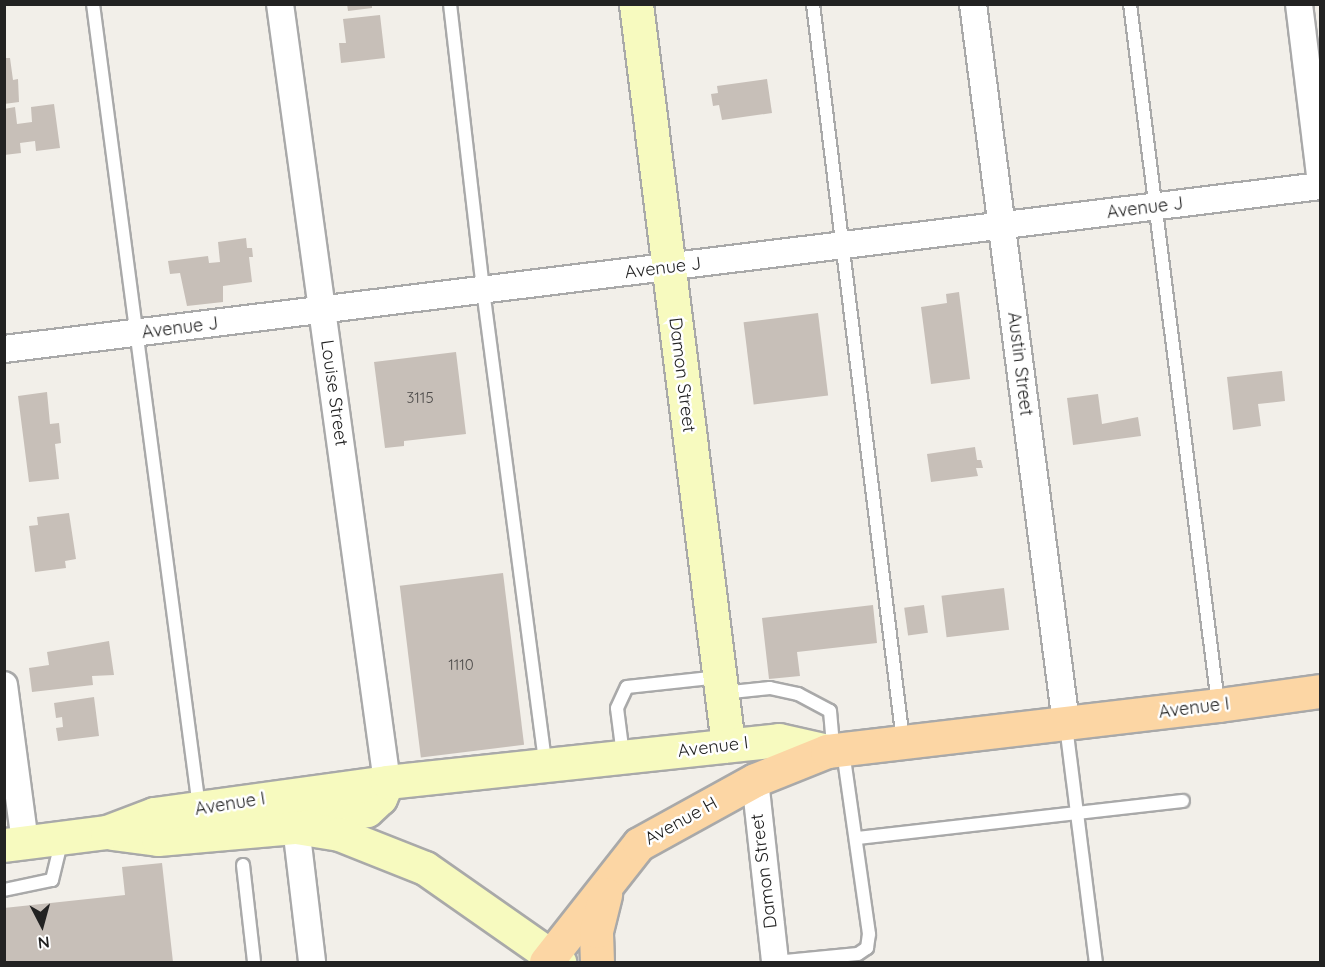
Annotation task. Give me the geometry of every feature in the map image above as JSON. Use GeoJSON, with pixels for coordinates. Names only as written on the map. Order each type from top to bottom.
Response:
{"type":"FeatureCollection","features":[{"type":"Feature","properties":{"kind":"main road","name":"Damon Street"},"geometry":{"type":"LineString","coordinates":[[636,4],[728,745]]}},
{"type":"Feature","properties":{"kind":"main road","name":"Avenue I"},"geometry":{"type":"LineString","coordinates":[[15,844],[107,832],[154,814],[387,782],[546,767],[779,740],[834,750],[1320,691]]}},
{"type":"Feature","properties":{"kind":"main road","name":"Avenue H"},"geometry":{"type":"LineString","coordinates":[[552,961],[639,844],[755,780],[834,750]]}},
{"type":"Feature","properties":{"kind":"main road"},"geometry":{"type":"LineString","coordinates":[[296,827],[327,816],[367,810],[380,798],[387,782]]}},
{"type":"Feature","properties":{"kind":"main road","name":"Avenue I"},"geometry":{"type":"LineString","coordinates":[[107,832],[158,839],[296,827],[339,834],[425,868],[552,961]]}},
{"type":"Feature","properties":{"kind":"main road"},"geometry":{"type":"LineString","coordinates":[[597,963],[596,931],[606,891],[616,874]]}},
{"type":"Feature","properties":{"kind":"street","name":"Louise Street"},"geometry":{"type":"LineString","coordinates":[[280,4],[387,782]]}},
{"type":"Feature","properties":{"kind":"street","name":"Austin Street"},"geometry":{"type":"LineString","coordinates":[[973,4],[1066,723]]}},
{"type":"Feature","properties":{"kind":"street"},"geometry":{"type":"LineString","coordinates":[[1299,4],[1320,175]]}},
{"type":"Feature","properties":{"kind":"street","name":"Avenue J"},"geometry":{"type":"LineString","coordinates":[[4,350],[1320,186]]}},
{"type":"Feature","properties":{"kind":"street"},"geometry":{"type":"LineString","coordinates":[[4,685],[15,844]]}},
{"type":"Feature","properties":{"kind":"street","name":"Damon Street"},"geometry":{"type":"LineString","coordinates":[[755,780],[775,963]]}},
{"type":"Feature","properties":{"kind":"street"},"geometry":{"type":"LineString","coordinates":[[296,827],[312,963]]}},
{"type":"Feature","properties":{"kind":"lane"},"geometry":{"type":"LineString","coordinates":[[93,4],[199,808]]}},
{"type":"Feature","properties":{"kind":"lane"},"geometry":{"type":"LineString","coordinates":[[450,4],[483,290],[546,767]]}},
{"type":"Feature","properties":{"kind":"lane"},"geometry":{"type":"LineString","coordinates":[[813,4],[903,742]]}},
{"type":"Feature","properties":{"kind":"lane"},"geometry":{"type":"LineString","coordinates":[[1130,4],[1219,705]]}},
{"type":"Feature","properties":{"kind":"lane"},"geometry":{"type":"LineString","coordinates":[[623,758],[617,708],[627,687],[721,685],[770,688],[798,694],[830,711],[834,750],[857,838],[869,934],[867,948],[870,963]]}},
{"type":"Feature","properties":{"kind":"lane"},"geometry":{"type":"LineString","coordinates":[[1066,723],[1096,963]]}},
{"type":"Feature","properties":{"kind":"lane"},"geometry":{"type":"LineString","coordinates":[[857,838],[1183,801]]}},
{"type":"Feature","properties":{"kind":"lane"},"geometry":{"type":"LineString","coordinates":[[4,890],[52,880],[63,838]]}},
{"type":"Feature","properties":{"kind":"lane"},"geometry":{"type":"LineString","coordinates":[[243,865],[254,963]]}},
{"type":"Feature","properties":{"kind":"lane"},"geometry":{"type":"LineString","coordinates":[[775,963],[858,954],[867,948]]}},
{"type":"Feature","properties":{"kind":"building"},"geometry":{"type":"Polygon","coordinates":[[[347,4],[372,4],[372,8],[348,11],[347,4]]]}},
{"type":"Feature","properties":{"kind":"building"},"geometry":{"type":"Polygon","coordinates":[[[380,15],[385,58],[341,63],[339,43],[346,43],[343,19],[380,15]]]}},
{"type":"Feature","properties":{"kind":"building"},"geometry":{"type":"Polygon","coordinates":[[[4,58],[10,58],[13,80],[18,79],[19,102],[4,104],[4,58]]]}},
{"type":"Feature","properties":{"kind":"building"},"geometry":{"type":"Polygon","coordinates":[[[767,79],[772,113],[722,120],[719,105],[713,106],[711,94],[718,93],[717,86],[767,79]]]}},
{"type":"Feature","properties":{"kind":"building"},"geometry":{"type":"Polygon","coordinates":[[[54,104],[60,148],[36,151],[35,141],[20,143],[21,153],[4,155],[4,109],[15,107],[17,124],[32,122],[31,107],[54,104]]]}},
{"type":"Feature","properties":{"kind":"building"},"geometry":{"type":"Polygon","coordinates":[[[246,238],[247,248],[252,248],[253,257],[249,257],[252,282],[223,286],[223,302],[187,306],[180,273],[170,274],[168,261],[208,256],[209,263],[220,262],[218,242],[246,238]]]}},
{"type":"Feature","properties":{"kind":"building"},"geometry":{"type":"Polygon","coordinates":[[[959,292],[970,379],[931,384],[921,307],[947,303],[946,294],[959,292]]]}},
{"type":"Feature","properties":{"kind":"building"},"geometry":{"type":"Polygon","coordinates":[[[818,313],[828,395],[754,405],[744,322],[818,313]]]}},
{"type":"Feature","properties":{"kind":"building"},"geometry":{"type":"Polygon","coordinates":[[[456,352],[466,434],[404,441],[404,446],[385,448],[374,362],[456,352]]]}},
{"type":"Feature","properties":{"kind":"building"},"geometry":{"type":"Polygon","coordinates":[[[1282,371],[1285,401],[1258,404],[1261,426],[1233,430],[1227,377],[1282,371]]]}},
{"type":"Feature","properties":{"kind":"building"},"geometry":{"type":"Polygon","coordinates":[[[47,392],[50,424],[59,423],[61,443],[55,444],[59,479],[29,482],[18,396],[47,392]]]}},
{"type":"Feature","properties":{"kind":"building"},"geometry":{"type":"Polygon","coordinates":[[[1098,394],[1102,424],[1138,417],[1141,436],[1073,445],[1067,398],[1098,394]]]}},
{"type":"Feature","properties":{"kind":"building"},"geometry":{"type":"Polygon","coordinates":[[[975,447],[977,460],[981,460],[983,468],[976,468],[978,476],[931,482],[927,454],[975,447]]]}},
{"type":"Feature","properties":{"kind":"building"},"geometry":{"type":"Polygon","coordinates":[[[69,513],[76,559],[65,561],[66,568],[35,572],[29,526],[38,525],[37,517],[69,513]]]}},
{"type":"Feature","properties":{"kind":"building"},"geometry":{"type":"Polygon","coordinates":[[[503,573],[524,745],[421,757],[400,586],[503,573]]]}},
{"type":"Feature","properties":{"kind":"building"},"geometry":{"type":"Polygon","coordinates":[[[1004,588],[1009,630],[947,637],[941,596],[1004,588]]]}},
{"type":"Feature","properties":{"kind":"building"},"geometry":{"type":"Polygon","coordinates":[[[873,605],[877,643],[797,652],[800,676],[769,679],[762,618],[873,605]]]}},
{"type":"Feature","properties":{"kind":"building"},"geometry":{"type":"Polygon","coordinates":[[[924,605],[928,633],[908,636],[904,608],[924,605]]]}},
{"type":"Feature","properties":{"kind":"building"},"geometry":{"type":"Polygon","coordinates":[[[109,641],[114,675],[92,676],[93,685],[32,692],[29,668],[49,665],[47,652],[109,641]]]}},
{"type":"Feature","properties":{"kind":"building"},"geometry":{"type":"Polygon","coordinates":[[[94,697],[99,736],[58,741],[56,728],[63,727],[62,717],[56,718],[54,703],[94,697]]]}},
{"type":"Feature","properties":{"kind":"building"},"geometry":{"type":"Polygon","coordinates":[[[162,863],[173,962],[4,962],[4,908],[125,895],[122,867],[162,863]]]}}]}
